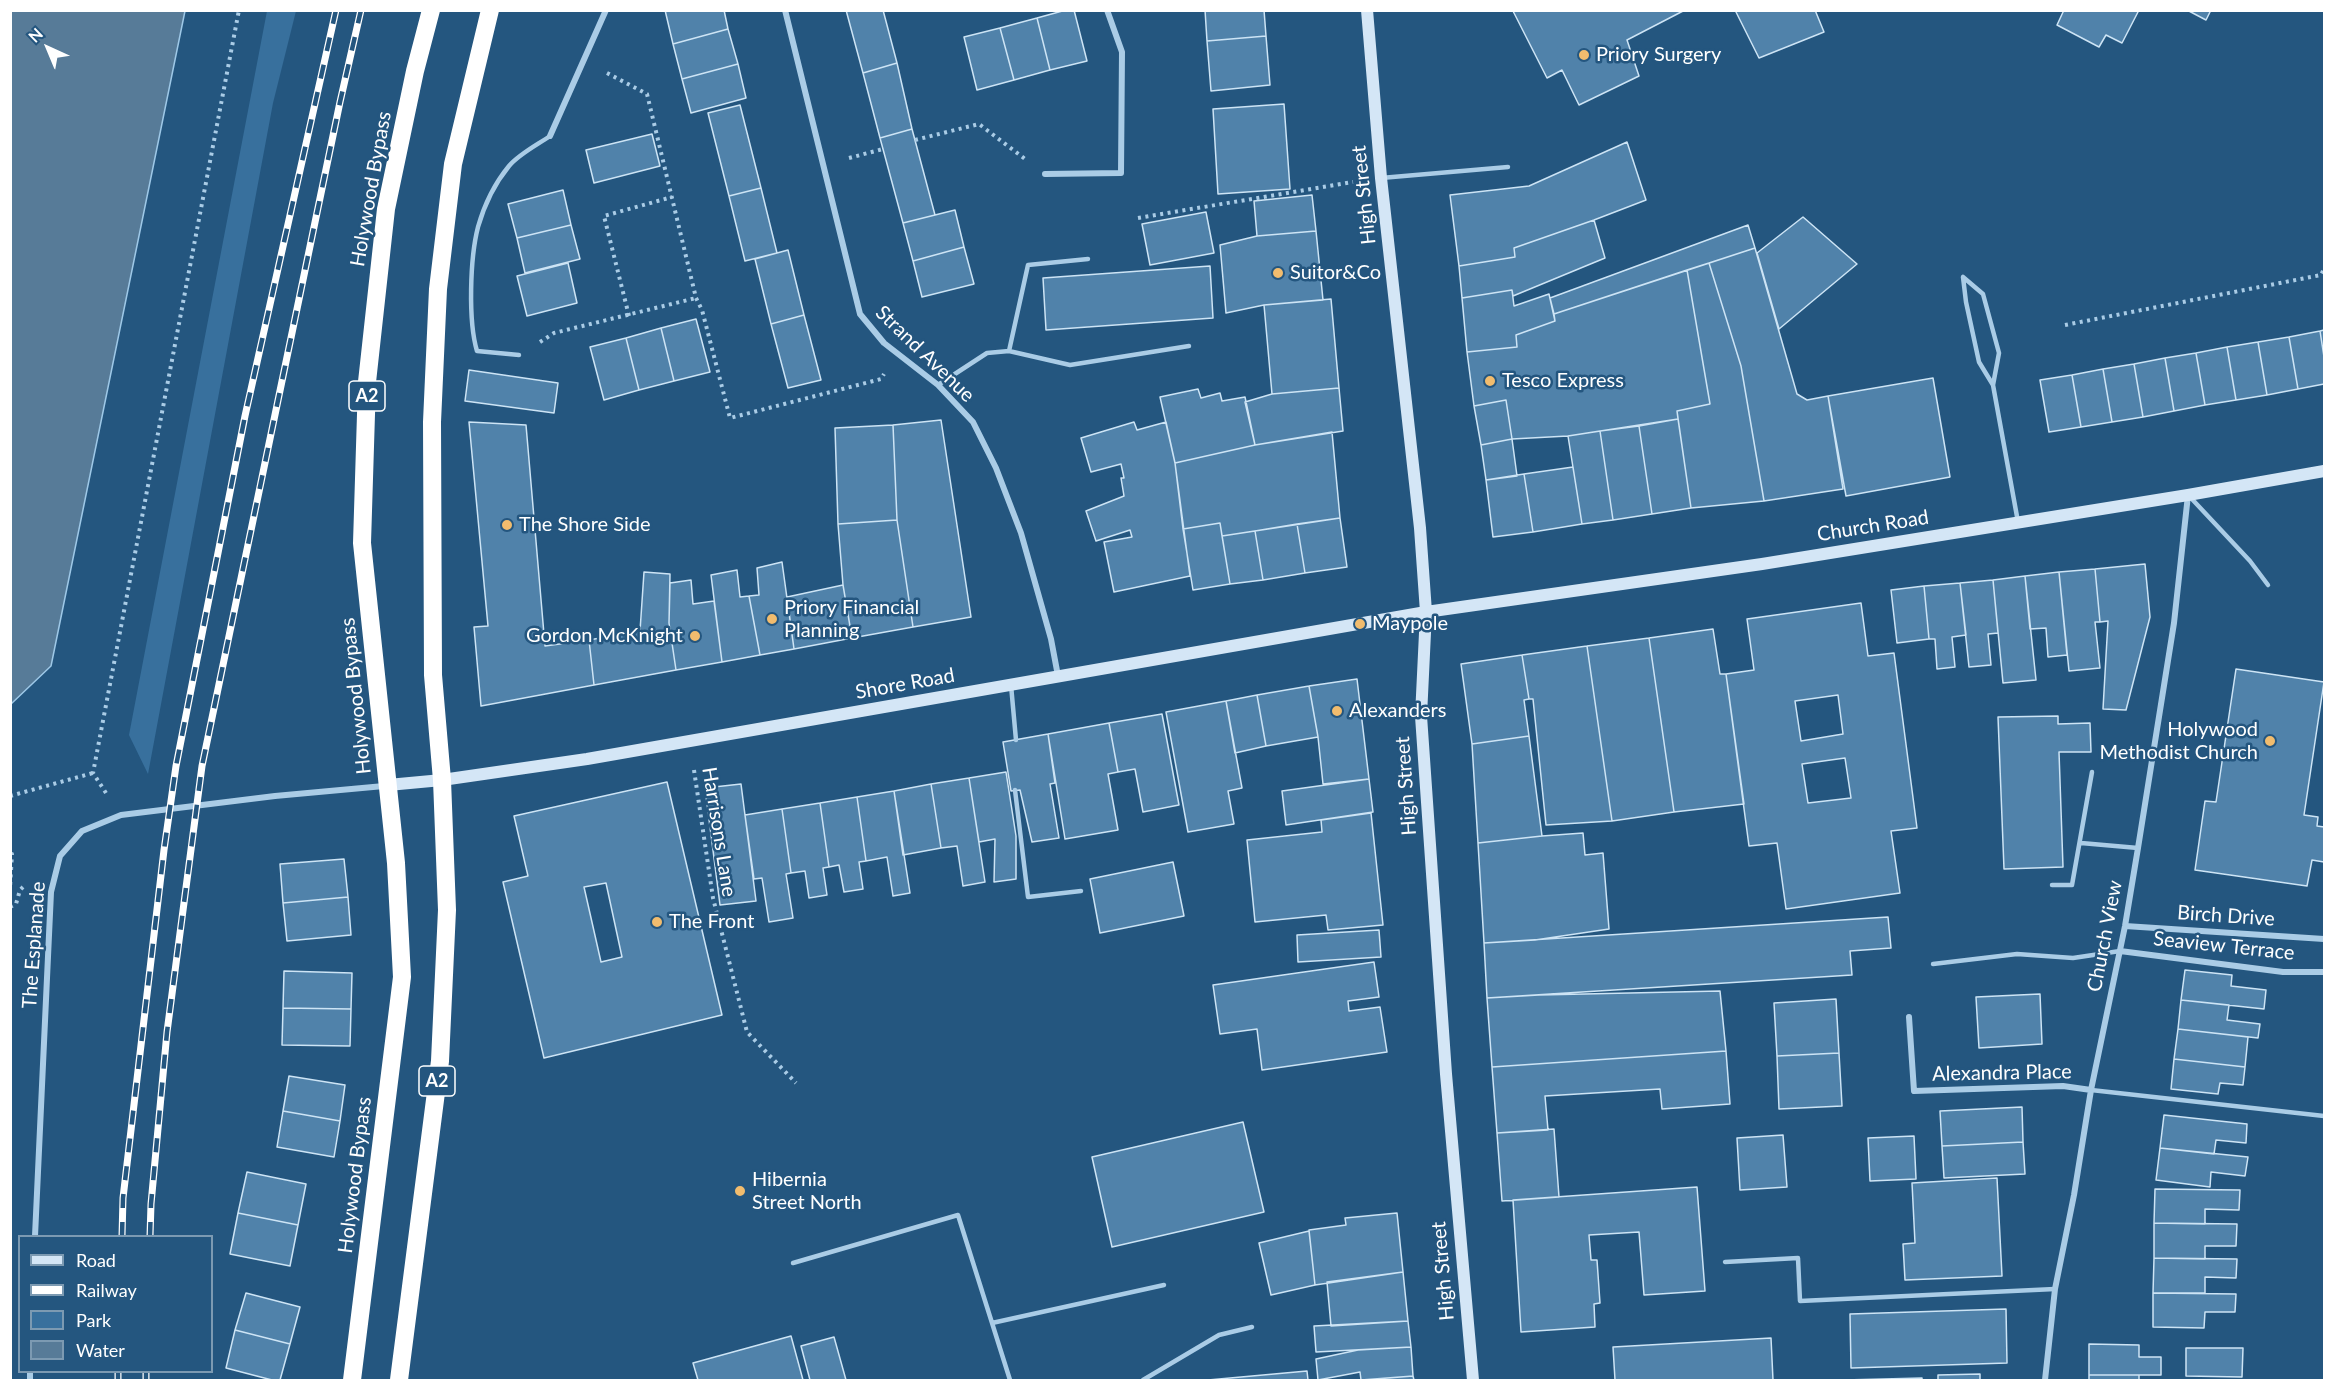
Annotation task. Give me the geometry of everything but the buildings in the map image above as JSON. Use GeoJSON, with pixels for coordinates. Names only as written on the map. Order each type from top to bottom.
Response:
{"type":"FeatureCollection","features":[{"type":"Feature","properties":{"kind":"highway","name":"Holywood Bypass"},"geometry":{"type":"LineString","coordinates":[[352,1380],[402,977],[398,885],[363,543],[368,382],[386,208],[415,71],[431,10]]}},
{"type":"Feature","properties":{"kind":"highway","name":"A2"},"geometry":{"type":"LineString","coordinates":[[399,1380],[440,1060],[447,910],[442,780],[433,675],[432,422],[438,289],[453,164],[490,10]]}},
{"type":"Feature","properties":{"kind":"street"},"geometry":{"type":"LineString","coordinates":[[550,136],[606,10]]}},
{"type":"Feature","properties":{"kind":"street","name":"Strand Avenue"},"geometry":{"type":"LineString","coordinates":[[785,10],[860,314],[884,343],[938,385],[973,422],[996,468],[1021,532],[1051,639],[1058,676]]}},
{"type":"Feature","properties":{"kind":"street"},"geometry":{"type":"LineString","coordinates":[[1045,174],[1121,173],[1122,52],[1107,10]]}},
{"type":"Feature","properties":{"kind":"street","name":"High Street"},"geometry":{"type":"LineString","coordinates":[[1367,10],[1381,178],[1420,528],[1426,612],[1421,716],[1446,1074],[1473,1380]]}},
{"type":"Feature","properties":{"kind":"street","name":"Church Road"},"geometry":{"type":"LineString","coordinates":[[1426,612],[1762,564],[2325,471]]}},
{"type":"Feature","properties":{"kind":"street","name":"Church View"},"geometry":{"type":"LineString","coordinates":[[2045,1380],[2055,1289],[2074,1196],[2091,1090],[2125,927],[2138,848],[2174,623],[2188,495]]}},
{"type":"Feature","properties":{"kind":"street","name":"Shore Road"},"geometry":{"type":"LineString","coordinates":[[388,785],[442,780],[690,741],[1426,612]]}},
{"type":"Feature","properties":{"kind":"street","name":"The Esplanade"},"geometry":{"type":"LineString","coordinates":[[35,1235],[51,892],[60,856],[82,831],[121,815],[388,785]]}},
{"type":"Feature","properties":{"kind":"street","name":"Birch Drive"},"geometry":{"type":"LineString","coordinates":[[2125,927],[2325,939]]}},
{"type":"Feature","properties":{"kind":"street","name":"Seaview Terrace"},"geometry":{"type":"LineString","coordinates":[[2120,951],[2283,972],[2325,972]]}},
{"type":"Feature","properties":{"kind":"street","name":"Alexandra Place"},"geometry":{"type":"LineString","coordinates":[[1909,1017],[1914,1091],[2063,1086],[2091,1090]]}},
{"type":"Feature","properties":{"kind":"lane"},"geometry":{"type":"LineString","coordinates":[[519,355],[477,351],[473,337],[472,278],[478,228],[492,192],[510,164],[550,136]]}},
{"type":"Feature","properties":{"kind":"lane"},"geometry":{"type":"LineString","coordinates":[[1381,178],[1508,167]]}},
{"type":"Feature","properties":{"kind":"lane"},"geometry":{"type":"LineString","coordinates":[[1009,351],[1028,265],[1088,259]]}},
{"type":"Feature","properties":{"kind":"lane"},"geometry":{"type":"LineString","coordinates":[[1993,385],[1999,353],[1983,294],[1963,276],[1966,302],[1979,362],[1993,385],[2019,522]]}},
{"type":"Feature","properties":{"kind":"lane"},"geometry":{"type":"LineString","coordinates":[[938,385],[987,353],[1009,351],[1070,365],[1190,346]]}},
{"type":"Feature","properties":{"kind":"lane"},"geometry":{"type":"LineString","coordinates":[[2188,495],[2250,561],[2268,585]]}},
{"type":"Feature","properties":{"kind":"lane"},"geometry":{"type":"LineString","coordinates":[[1011,685],[1016,740]]}},
{"type":"Feature","properties":{"kind":"lane"},"geometry":{"type":"LineString","coordinates":[[2052,885],[2072,885],[2092,772]]}},
{"type":"Feature","properties":{"kind":"lane"},"geometry":{"type":"LineString","coordinates":[[1016,790],[1028,897],[1081,891]]}},
{"type":"Feature","properties":{"kind":"lane"},"geometry":{"type":"LineString","coordinates":[[2081,843],[2138,848]]}},
{"type":"Feature","properties":{"kind":"lane"},"geometry":{"type":"LineString","coordinates":[[1933,964],[2018,954],[2073,958],[2120,951]]}},
{"type":"Feature","properties":{"kind":"lane"},"geometry":{"type":"LineString","coordinates":[[2091,1090],[2325,1116]]}},
{"type":"Feature","properties":{"kind":"lane"},"geometry":{"type":"LineString","coordinates":[[793,1263],[958,1215],[1010,1380]]}},
{"type":"Feature","properties":{"kind":"lane"},"geometry":{"type":"LineString","coordinates":[[1725,1262],[1798,1258],[1800,1301],[2055,1289]]}},
{"type":"Feature","properties":{"kind":"lane"},"geometry":{"type":"LineString","coordinates":[[992,1323],[1164,1285]]}},
{"type":"Feature","properties":{"kind":"lane"},"geometry":{"type":"LineString","coordinates":[[1143,1380],[1220,1335],[1252,1328]]}},
{"type":"Feature","properties":{"kind":"path"},"geometry":{"type":"LineString","coordinates":[[121,815],[93,772],[239,10]]}},
{"type":"Feature","properties":{"kind":"path"},"geometry":{"type":"LineString","coordinates":[[584,61],[647,94],[696,298],[702,310],[730,418],[881,379],[898,354]]}},
{"type":"Feature","properties":{"kind":"path"},"geometry":{"type":"LineString","coordinates":[[915,140],[979,124],[1045,174]]}},
{"type":"Feature","properties":{"kind":"path"},"geometry":{"type":"LineString","coordinates":[[823,164],[884,149]]}},
{"type":"Feature","properties":{"kind":"path"},"geometry":{"type":"LineString","coordinates":[[1138,218],[1381,178]]}},
{"type":"Feature","properties":{"kind":"path"},"geometry":{"type":"LineString","coordinates":[[629,316],[604,216],[672,197]]}},
{"type":"Feature","properties":{"kind":"path"},"geometry":{"type":"LineString","coordinates":[[2065,325],[2321,275],[2325,269]]}},
{"type":"Feature","properties":{"kind":"path"},"geometry":{"type":"LineString","coordinates":[[519,355],[554,333],[696,298]]}},
{"type":"Feature","properties":{"kind":"path","name":"Harrisons Lane"},"geometry":{"type":"LineString","coordinates":[[690,741],[713,898],[747,1032],[796,1083]]}},
{"type":"Feature","properties":{"kind":"path"},"geometry":{"type":"LineString","coordinates":[[10,796],[93,772]]}},
{"type":"Feature","properties":{"kind":"path"},"geometry":{"type":"LineString","coordinates":[[10,854],[12,854],[10,888]]}},
{"type":"Feature","properties":{"kind":"path"},"geometry":{"type":"LineString","coordinates":[[10,907],[16,904],[20,890]]}},
{"type":"Feature","properties":{"kind":"green space"},"geometry":{"type":"Polygon","coordinates":[[[267,11],[296,11],[273,103],[148,774],[129,735],[267,11]]]}},
{"type":"Feature","properties":{"kind":"water"},"geometry":{"type":"Polygon","coordinates":[[[11,10],[185,11],[51,666],[11,704],[11,10]]]}},
{"type":"Feature","properties":{"kind":"railway"},"geometry":{"type":"LineString","coordinates":[[122,1235],[123,1198],[176,766],[245,416],[336,10]]}},
{"type":"Feature","properties":{"kind":"railway"},"geometry":{"type":"LineString","coordinates":[[150,1235],[167,1032],[202,766],[361,10]]}},
{"type":"Feature","properties":{"kind":"railway"},"geometry":{"type":"LineString","coordinates":[[118,1373],[118,1380]]}},
{"type":"Feature","properties":{"kind":"railway"},"geometry":{"type":"LineString","coordinates":[[146,1373],[146,1380]]}},
{"type":"Feature","properties":{"kind":"place","name":"Priory Surgery"},"geometry":{"type":"Point","coordinates":[1584,55]}},
{"type":"Feature","properties":{"kind":"place","name":"Suitor&Co"},"geometry":{"type":"Point","coordinates":[1278,273]}},
{"type":"Feature","properties":{"kind":"place","name":"Tesco Express"},"geometry":{"type":"Point","coordinates":[1490,381]}},
{"type":"Feature","properties":{"kind":"place","name":"The Shore Side"},"geometry":{"type":"Point","coordinates":[507,525]}},
{"type":"Feature","properties":{"kind":"place","name":"Priory Financial Planning"},"geometry":{"type":"Point","coordinates":[772,619]}},
{"type":"Feature","properties":{"kind":"place","name":"Maypole"},"geometry":{"type":"Point","coordinates":[1360,624]}},
{"type":"Feature","properties":{"kind":"place","name":"Gordon McKnight"},"geometry":{"type":"Point","coordinates":[695,636]}},
{"type":"Feature","properties":{"kind":"place","name":"Alexanders"},"geometry":{"type":"Point","coordinates":[1337,711]}},
{"type":"Feature","properties":{"kind":"place","name":"Holywood Methodist Church"},"geometry":{"type":"Point","coordinates":[2270,741]}},
{"type":"Feature","properties":{"kind":"place","name":"The Front"},"geometry":{"type":"Point","coordinates":[657,922]}},
{"type":"Feature","properties":{"kind":"place","name":"Hibernia Street North"},"geometry":{"type":"Point","coordinates":[740,1191]}}]}
